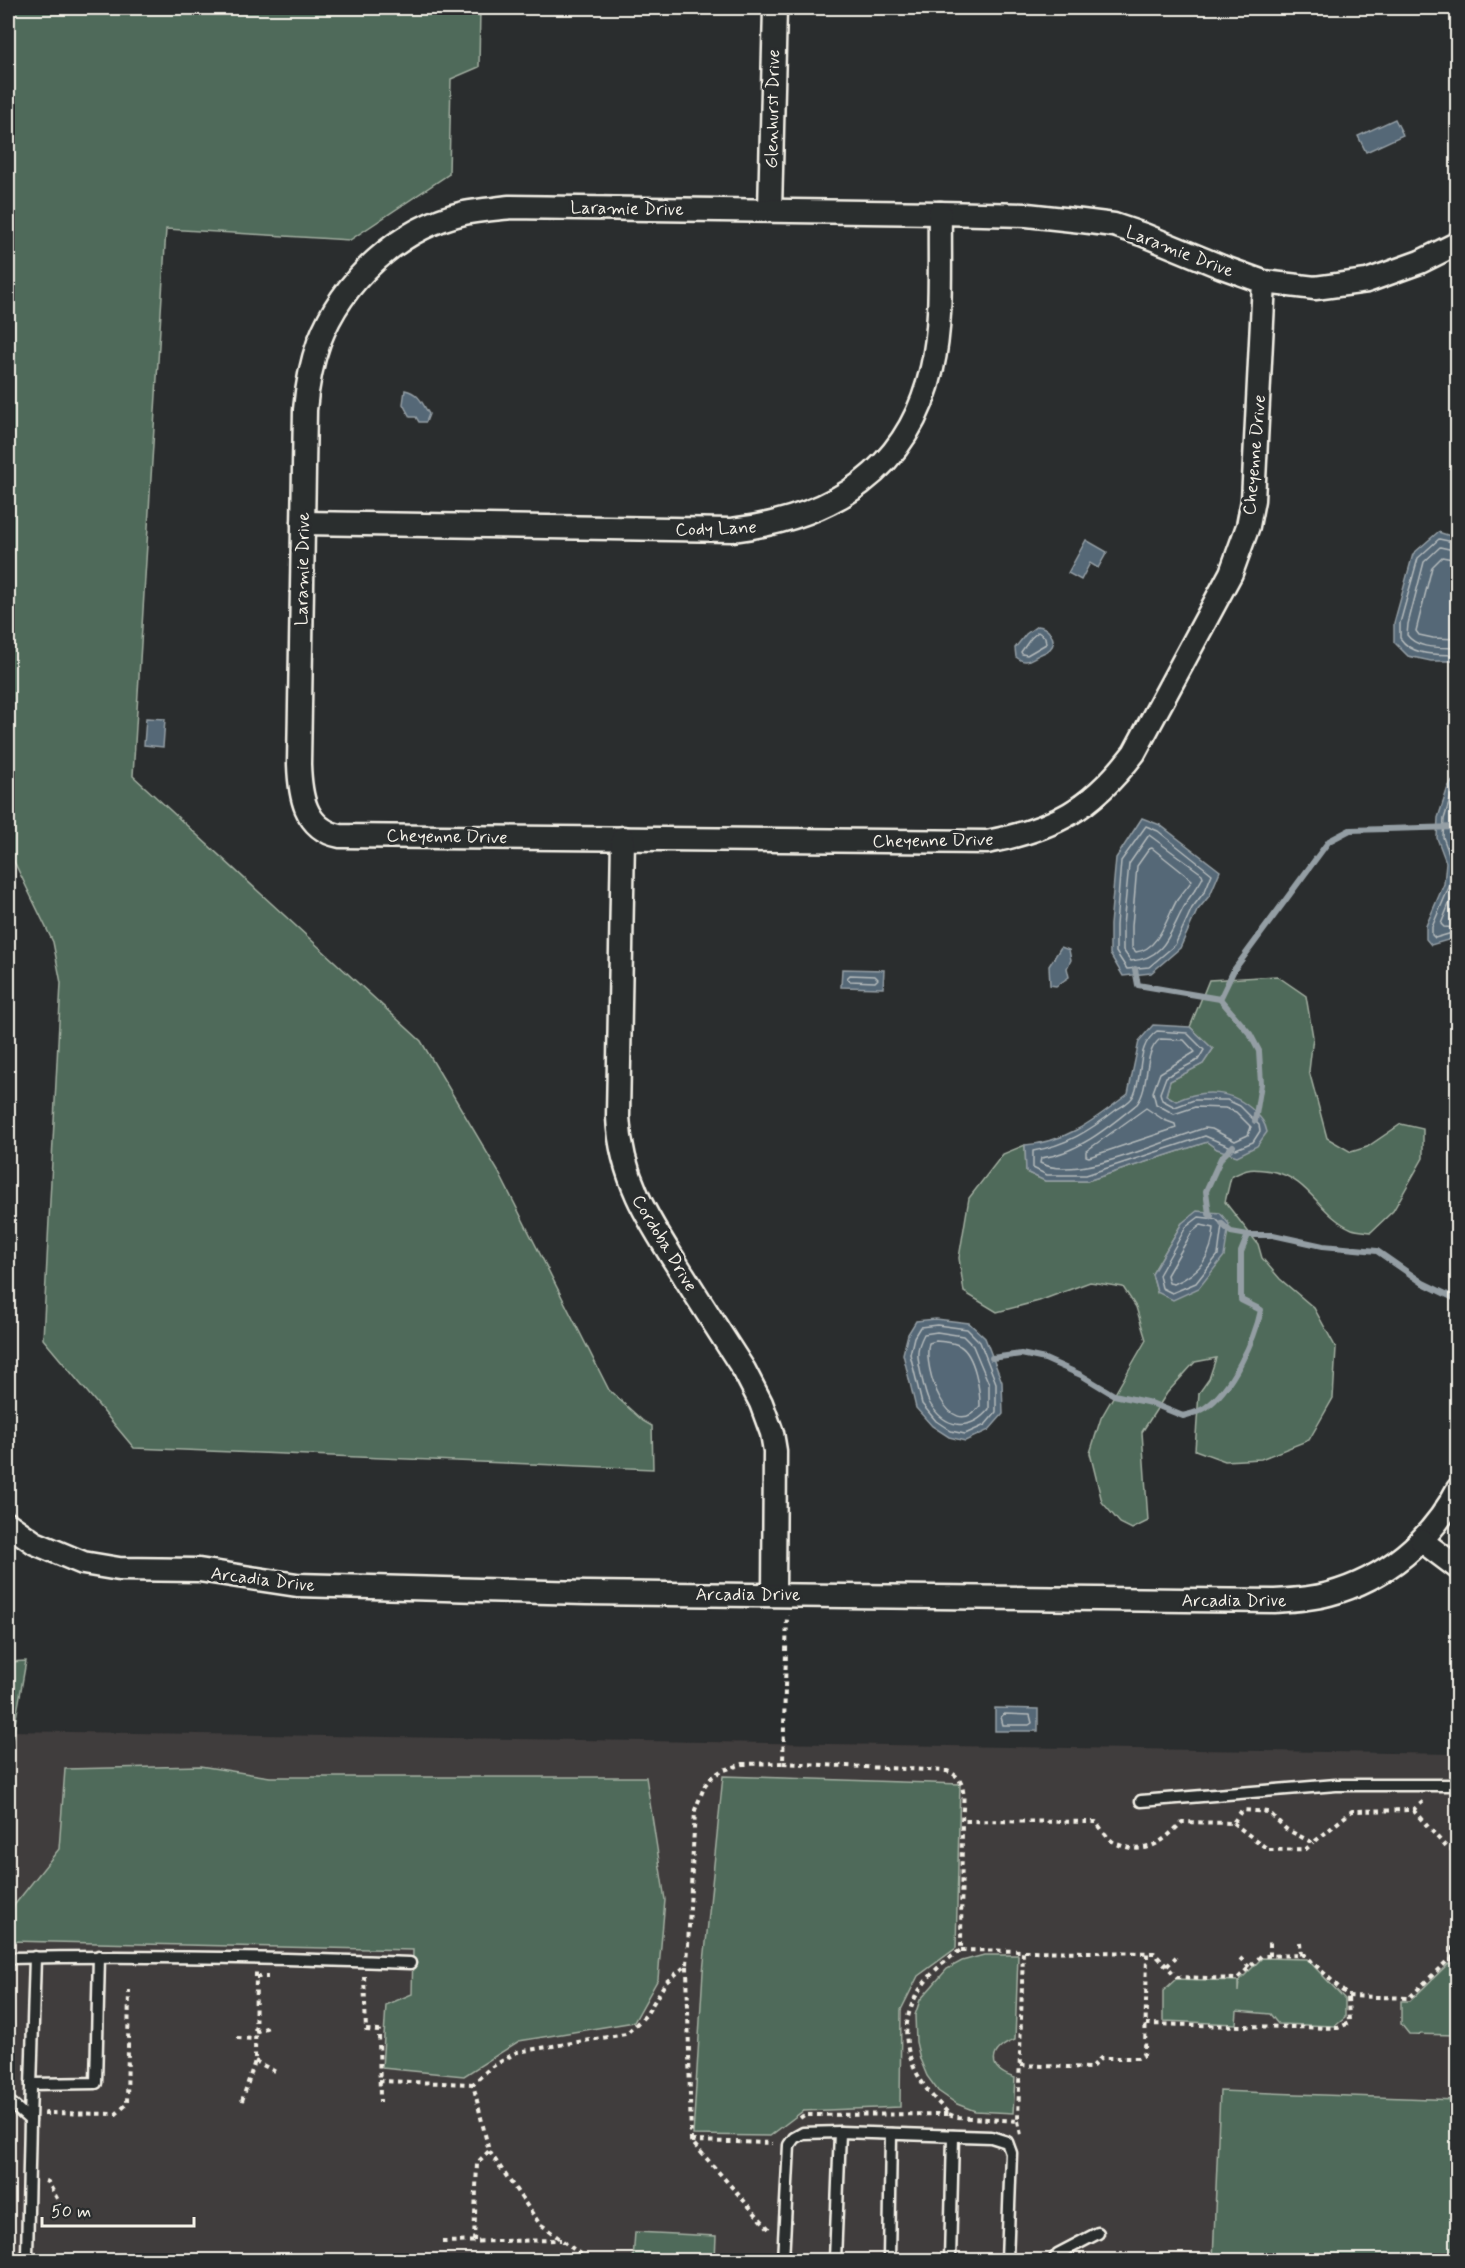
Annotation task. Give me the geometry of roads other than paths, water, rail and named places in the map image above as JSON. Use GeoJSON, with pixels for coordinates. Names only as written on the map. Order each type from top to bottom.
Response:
{"type":"FeatureCollection","features":[{"type":"Feature","properties":{"kind":"street","name":"Glenhurst Drive"},"geometry":{"type":"LineString","coordinates":[[770,210],[774,8]]}},
{"type":"Feature","properties":{"kind":"street","name":"Laramie Drive"},"geometry":{"type":"LineString","coordinates":[[314,822],[304,807],[299,789],[305,410],[308,382],[319,341],[352,284],[368,267],[400,242],[422,229],[463,213],[510,207],[1027,215],[1114,225],[1264,282],[1314,288],[1353,284],[1412,265],[1458,243]]}},
{"type":"Feature","properties":{"kind":"street","name":"Cody Lane"},"geometry":{"type":"LineString","coordinates":[[303,523],[732,530],[795,519],[822,508],[846,494],[879,468],[908,429],[924,395],[933,367],[937,333],[940,213]]}},
{"type":"Feature","properties":{"kind":"street","name":"Cheyenne Drive"},"geometry":{"type":"LineString","coordinates":[[314,822],[331,834],[340,836],[987,842],[1022,835],[1053,824],[1074,812],[1099,792],[1123,767],[1148,729],[1231,573],[1243,542],[1253,500],[1264,282]]}},
{"type":"Feature","properties":{"kind":"street","name":"Cordoba Drive"},"geometry":{"type":"LineString","coordinates":[[623,838],[618,1117],[622,1152],[636,1195],[650,1223],[754,1386],[767,1417],[776,1462],[784,1594]]}},
{"type":"Feature","properties":{"kind":"street","name":"Arcadia Drive"},"geometry":{"type":"LineString","coordinates":[[8,1524],[35,1543],[83,1563],[119,1569],[199,1570],[297,1586],[586,1593],[1274,1601],[1329,1594],[1360,1582],[1390,1565],[1422,1541],[1441,1519],[1458,1489]]}},
{"type":"Feature","properties":{"kind":"street"},"geometry":{"type":"LineString","coordinates":[[1422,1541],[1458,1568]]}},
{"type":"Feature","properties":{"kind":"lane"},"geometry":{"type":"LineString","coordinates":[[1141,1801],[1336,1785],[1458,1785]]}},
{"type":"Feature","properties":{"kind":"lane"},"geometry":{"type":"LineString","coordinates":[[31,2084],[96,2083],[99,1956]]}},
{"type":"Feature","properties":{"kind":"lane"},"geometry":{"type":"LineString","coordinates":[[24,2260],[27,2254],[35,1957]]}},
{"type":"Feature","properties":{"kind":"lane"},"geometry":{"type":"LineString","coordinates":[[8,1958],[257,1957],[410,1963]]}},
{"type":"Feature","properties":{"kind":"lane"},"geometry":{"type":"LineString","coordinates":[[8,2103],[30,2120]]}},
{"type":"Feature","properties":{"kind":"lane"},"geometry":{"type":"LineString","coordinates":[[835,2260],[840,2132]]}},
{"type":"Feature","properties":{"kind":"lane"},"geometry":{"type":"LineString","coordinates":[[783,2260],[789,2145],[794,2138],[803,2133],[840,2132],[991,2137],[1007,2142],[1011,2153],[1007,2260]]}},
{"type":"Feature","properties":{"kind":"lane"},"geometry":{"type":"LineString","coordinates":[[889,2260],[891,2134]]}},
{"type":"Feature","properties":{"kind":"lane"},"geometry":{"type":"LineString","coordinates":[[950,2260],[953,2136]]}},
{"type":"Feature","properties":{"kind":"lane"},"geometry":{"type":"LineString","coordinates":[[1054,2260],[1058,2254],[1098,2233]]}},
{"type":"Feature","properties":{"kind":"water"},"geometry":{"type":"Polygon","coordinates":[[[1395,119],[1403,135],[1366,152],[1358,136],[1395,119]]]}},
{"type":"Feature","properties":{"kind":"water"},"geometry":{"type":"Polygon","coordinates":[[[405,390],[414,393],[422,402],[429,414],[426,422],[419,422],[416,417],[410,417],[403,404],[405,390]]]}},
{"type":"Feature","properties":{"kind":"water"},"geometry":{"type":"Polygon","coordinates":[[[1438,532],[1457,538],[1457,661],[1431,661],[1408,656],[1394,642],[1394,623],[1413,554],[1438,532]]]}},
{"type":"Feature","properties":{"kind":"water"},"geometry":{"type":"Polygon","coordinates":[[[1086,540],[1107,552],[1098,568],[1090,563],[1081,580],[1068,573],[1086,540]]]}},
{"type":"Feature","properties":{"kind":"water"},"geometry":{"type":"Polygon","coordinates":[[[1037,626],[1045,628],[1051,634],[1052,645],[1048,650],[1026,661],[1016,657],[1015,648],[1026,634],[1037,626]]]}},
{"type":"Feature","properties":{"kind":"water"},"geometry":{"type":"Polygon","coordinates":[[[146,718],[165,719],[163,747],[144,745],[146,718]]]}},
{"type":"Feature","properties":{"kind":"water"},"geometry":{"type":"Polygon","coordinates":[[[1457,775],[1457,945],[1451,939],[1431,945],[1426,939],[1426,926],[1444,884],[1446,862],[1437,838],[1438,818],[1448,787],[1457,775]]]}},
{"type":"Feature","properties":{"kind":"water"},"geometry":{"type":"Polygon","coordinates":[[[1142,818],[1160,825],[1220,871],[1210,895],[1197,911],[1180,948],[1151,973],[1123,976],[1110,954],[1110,925],[1116,858],[1142,818]]]}},
{"type":"Feature","properties":{"kind":"water"},"geometry":{"type":"Polygon","coordinates":[[[1061,947],[1069,950],[1071,960],[1067,968],[1069,977],[1056,986],[1050,985],[1049,966],[1061,947]]]}},
{"type":"Feature","properties":{"kind":"water"},"geometry":{"type":"Polygon","coordinates":[[[842,969],[884,970],[883,988],[841,987],[842,969]]]}},
{"type":"Feature","properties":{"kind":"water"},"geometry":{"type":"Polygon","coordinates":[[[1153,1025],[1190,1027],[1213,1049],[1203,1064],[1170,1081],[1166,1095],[1176,1101],[1208,1093],[1228,1095],[1237,1099],[1255,1112],[1265,1126],[1267,1132],[1257,1146],[1237,1156],[1217,1149],[1207,1142],[1087,1181],[1045,1181],[1026,1172],[1025,1145],[1068,1134],[1128,1094],[1139,1041],[1153,1025]]]}},
{"type":"Feature","properties":{"kind":"water"},"geometry":{"type":"Polygon","coordinates":[[[1197,1211],[1220,1213],[1229,1224],[1224,1256],[1199,1288],[1173,1300],[1157,1292],[1152,1274],[1182,1223],[1197,1211]]]}},
{"type":"Feature","properties":{"kind":"water"},"geometry":{"type":"Polygon","coordinates":[[[936,1319],[969,1323],[985,1338],[1002,1382],[1003,1414],[989,1430],[965,1441],[949,1437],[932,1426],[916,1408],[903,1354],[908,1334],[916,1321],[936,1319]]]}},
{"type":"Feature","properties":{"kind":"water"},"geometry":{"type":"Polygon","coordinates":[[[995,1708],[1038,1709],[1038,1731],[995,1731],[995,1708]]]}},
{"type":"Feature","properties":{"kind":"waterway"},"geometry":{"type":"LineString","coordinates":[[1220,999],[1234,970],[1329,841],[1350,830],[1458,827]]}},
{"type":"Feature","properties":{"kind":"waterway"},"geometry":{"type":"LineString","coordinates":[[1135,969],[1138,985],[1220,999],[1250,1034],[1259,1051],[1261,1084],[1255,1121]]}},
{"type":"Feature","properties":{"kind":"waterway"},"geometry":{"type":"LineString","coordinates":[[1211,1216],[1206,1191],[1221,1158],[1233,1146]]}},
{"type":"Feature","properties":{"kind":"waterway"},"geometry":{"type":"LineString","coordinates":[[1222,1224],[1231,1232],[1248,1235],[1273,1235],[1323,1246],[1377,1251],[1423,1283],[1458,1300]]}},
{"type":"Feature","properties":{"kind":"waterway"},"geometry":{"type":"LineString","coordinates":[[992,1358],[1021,1354],[1045,1359],[1081,1375],[1114,1395],[1151,1403],[1183,1416],[1203,1409],[1215,1400],[1233,1377],[1248,1349],[1258,1322],[1261,1310],[1241,1300],[1241,1252],[1248,1235]]}}]}
